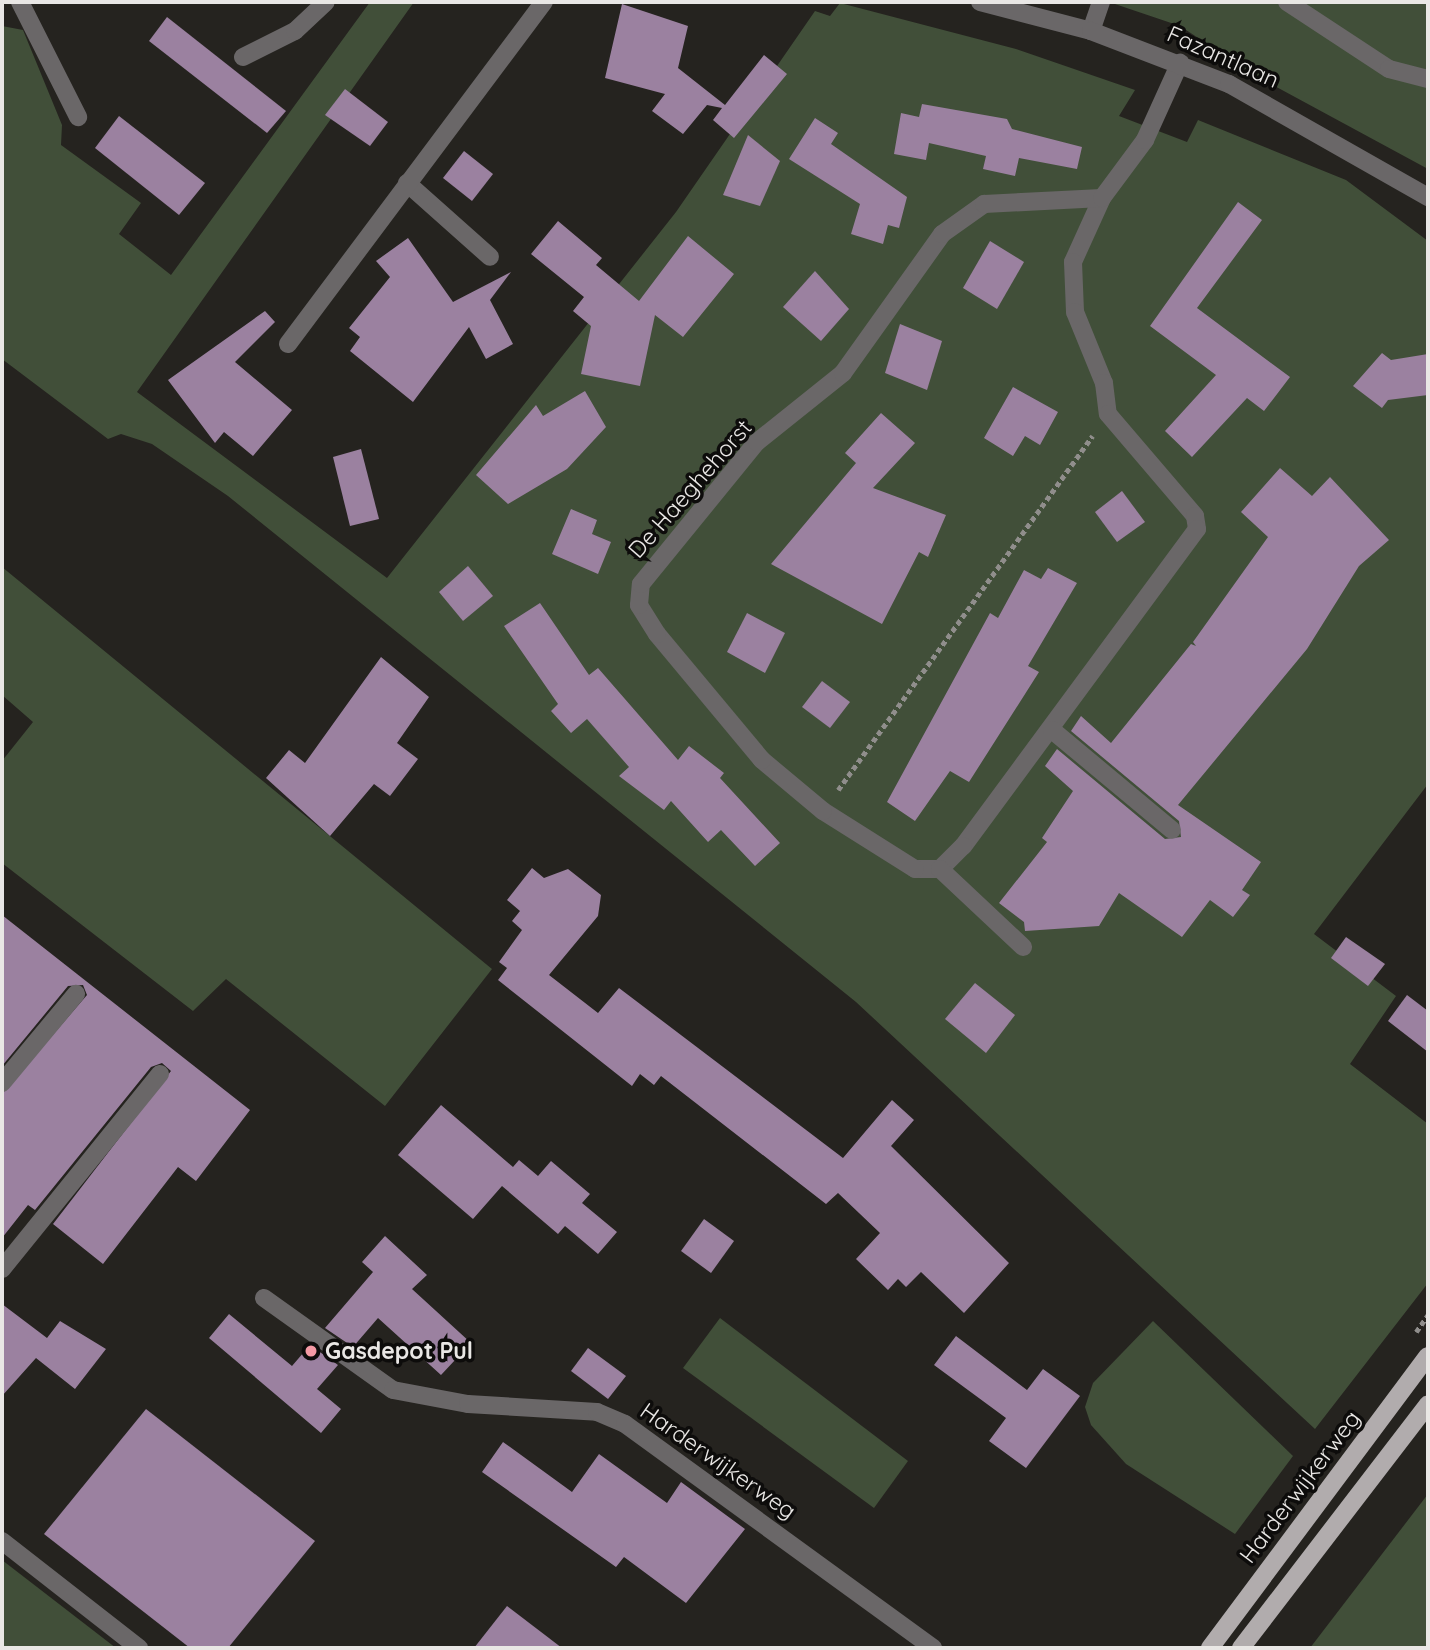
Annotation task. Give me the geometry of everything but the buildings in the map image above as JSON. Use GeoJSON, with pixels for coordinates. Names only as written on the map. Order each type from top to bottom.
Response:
{"type":"FeatureCollection","features":[{"type":"Feature","properties":{"kind":"main road","name":"Harderwijkerweg"},"geometry":{"type":"LineString","coordinates":[[1210,1648],[1428,1356]]}},
{"type":"Feature","properties":{"kind":"main road"},"geometry":{"type":"LineString","coordinates":[[1241,1648],[1428,1404]]}},
{"type":"Feature","properties":{"kind":"street"},"geometry":{"type":"LineString","coordinates":[[20,2],[78,117]]}},
{"type":"Feature","properties":{"kind":"street"},"geometry":{"type":"LineString","coordinates":[[243,57],[295,31],[326,2]]}},
{"type":"Feature","properties":{"kind":"street"},"geometry":{"type":"LineString","coordinates":[[288,344],[544,2]]}},
{"type":"Feature","properties":{"kind":"street","name":"Fazantlaan"},"geometry":{"type":"LineString","coordinates":[[980,2],[1091,31],[1180,63],[1290,114],[1428,197]]}},
{"type":"Feature","properties":{"kind":"street"},"geometry":{"type":"LineString","coordinates":[[1091,31],[1102,2]]}},
{"type":"Feature","properties":{"kind":"street"},"geometry":{"type":"LineString","coordinates":[[1287,2],[1389,69],[1428,79]]}},
{"type":"Feature","properties":{"kind":"street"},"geometry":{"type":"LineString","coordinates":[[1023,947],[940,869],[1052,730],[1197,529],[1195,516],[1108,414],[1104,383],[1075,312],[1072,285],[1073,262],[1102,198],[1145,140],[1180,63]]}},
{"type":"Feature","properties":{"kind":"street"},"geometry":{"type":"LineString","coordinates":[[407,183],[490,257]]}},
{"type":"Feature","properties":{"kind":"street","name":"De Haeghehorst"},"geometry":{"type":"LineString","coordinates":[[940,869],[915,870],[823,811],[762,760],[657,634],[639,605],[641,584],[757,442],[844,373],[942,234],[984,204],[1102,198]]}},
{"type":"Feature","properties":{"kind":"street"},"geometry":{"type":"LineString","coordinates":[[1052,730],[1172,830]]}},
{"type":"Feature","properties":{"kind":"street"},"geometry":{"type":"LineString","coordinates":[[2,1083],[76,993]]}},
{"type":"Feature","properties":{"kind":"street"},"geometry":{"type":"LineString","coordinates":[[2,1269],[160,1074]]}},
{"type":"Feature","properties":{"kind":"street","name":"Harderwijkerweg"},"geometry":{"type":"LineString","coordinates":[[264,1298],[393,1390],[468,1404],[597,1412],[625,1424],[933,1648]]}},
{"type":"Feature","properties":{"kind":"street"},"geometry":{"type":"LineString","coordinates":[[2,1541],[139,1648]]}},
{"type":"Feature","properties":{"kind":"path"},"geometry":{"type":"LineString","coordinates":[[823,811],[1108,414]]}},
{"type":"Feature","properties":{"kind":"green space"},"geometry":{"type":"Polygon","coordinates":[[[370,2],[414,2],[137,392],[387,578],[676,212],[815,11],[830,16],[840,3],[1016,49],[1135,90],[1119,116],[1187,142],[1198,120],[1346,180],[1428,241],[1428,784],[1314,934],[1396,996],[1350,1064],[1428,1124],[1428,1283],[1315,1429],[856,1002],[228,496],[152,444],[121,434],[108,439],[2,359],[2,26],[23,30],[62,125],[61,145],[141,203],[119,234],[171,275],[370,2]]]}},
{"type":"Feature","properties":{"kind":"green space"},"geometry":{"type":"Polygon","coordinates":[[[1109,2],[1428,2],[1428,169],[1256,76],[1180,26],[1109,2]]]}},
{"type":"Feature","properties":{"kind":"green space"},"geometry":{"type":"Polygon","coordinates":[[[2,567],[492,969],[385,1106],[226,979],[193,1011],[2,863],[2,761],[33,722],[2,695],[2,567]]]}},
{"type":"Feature","properties":{"kind":"green space"},"geometry":{"type":"Polygon","coordinates":[[[720,1318],[908,1461],[874,1508],[683,1368],[720,1318]]]}},
{"type":"Feature","properties":{"kind":"green space"},"geometry":{"type":"Polygon","coordinates":[[[1153,1321],[1293,1456],[1235,1534],[1126,1464],[1091,1425],[1085,1407],[1093,1383],[1153,1321]]]}},
{"type":"Feature","properties":{"kind":"green space"},"geometry":{"type":"Polygon","coordinates":[[[1428,1494],[1428,1648],[1310,1648],[1428,1494]]]}},
{"type":"Feature","properties":{"kind":"green space"},"geometry":{"type":"Polygon","coordinates":[[[2,1560],[116,1648],[2,1648],[2,1560]]]}},
{"type":"Feature","properties":{"kind":"place","name":"Gasdepot Pul"},"geometry":{"type":"Point","coordinates":[311,1351]}}]}
